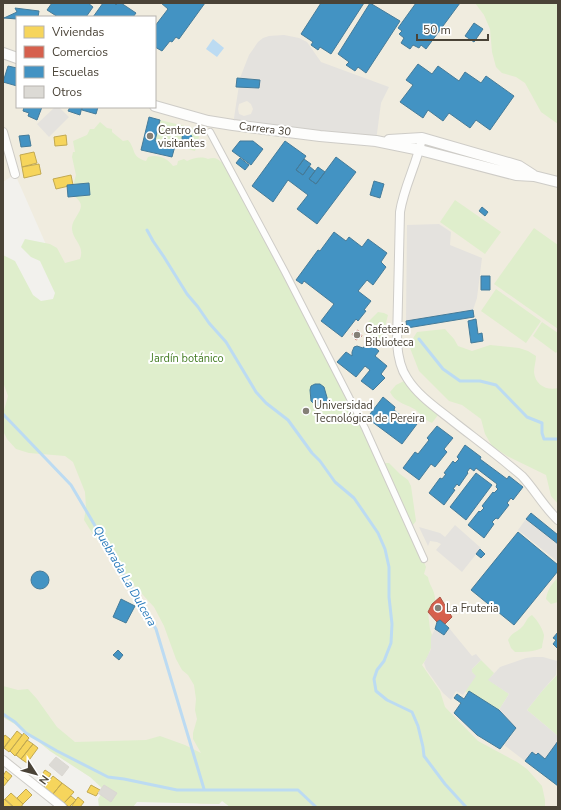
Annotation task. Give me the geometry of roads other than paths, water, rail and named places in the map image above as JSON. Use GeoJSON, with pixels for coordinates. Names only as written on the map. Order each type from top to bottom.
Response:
{"type":"FeatureCollection","features":[{"type":"Feature","properties":{"kind":"street"},"geometry":{"type":"LineString","coordinates":[[3,53],[16,58]]}},
{"type":"Feature","properties":{"kind":"street","name":"Carrera 30"},"geometry":{"type":"LineString","coordinates":[[156,106],[208,121],[320,136],[376,140],[422,138],[519,166],[534,176]]}},
{"type":"Feature","properties":{"kind":"street"},"geometry":{"type":"LineString","coordinates":[[3,132],[15,174]]}},
{"type":"Feature","properties":{"kind":"street"},"geometry":{"type":"LineString","coordinates":[[210,132],[285,272],[365,428],[424,559]]}},
{"type":"Feature","properties":{"kind":"street"},"geometry":{"type":"LineString","coordinates":[[422,138],[420,150],[405,191],[400,212],[396,343],[401,367],[415,389],[522,476],[558,520]]}},
{"type":"Feature","properties":{"kind":"street","name":"Carrera 30"},"geometry":{"type":"LineString","coordinates":[[376,140],[516,175],[534,176],[558,182]]}},
{"type":"Feature","properties":{"kind":"street"},"geometry":{"type":"LineString","coordinates":[[3,760],[62,807]]}},
{"type":"Feature","properties":{"kind":"water"},"geometry":{"type":"Polygon","coordinates":[[[213,39],[224,48],[217,57],[206,49],[213,39]]]}},
{"type":"Feature","properties":{"kind":"waterway"},"geometry":{"type":"LineString","coordinates":[[147,230],[187,294],[209,323],[226,342],[256,392],[266,403],[288,420],[335,482],[354,498],[378,533],[385,549],[389,567],[389,597],[392,624],[391,643],[384,661],[377,670],[374,679],[376,691],[387,700],[412,712],[418,726],[424,756],[445,784],[466,807]]}},
{"type":"Feature","properties":{"kind":"waterway","name":"Quebrada La Dulcera"},"geometry":{"type":"LineString","coordinates":[[419,339],[443,369],[460,381],[480,381],[496,385],[527,417],[542,423],[542,433],[544,439],[558,439]]}},
{"type":"Feature","properties":{"kind":"waterway","name":"Quebrada La Dulcera"},"geometry":{"type":"LineString","coordinates":[[3,414],[71,485],[156,629],[204,789]]}},
{"type":"Feature","properties":{"kind":"waterway"},"geometry":{"type":"LineString","coordinates":[[3,714],[15,722],[26,733],[57,751],[108,777],[177,790],[298,790],[316,807]]}},
{"type":"Feature","properties":{"kind":"place","name":"Centro de visitantes"},"geometry":{"type":"Point","coordinates":[150,136]}},
{"type":"Feature","properties":{"kind":"place","name":"Cafeteria Biblioteca"},"geometry":{"type":"Point","coordinates":[357,335]}},
{"type":"Feature","properties":{"kind":"place","name":"Universidad Tecnológica de Pereira"},"geometry":{"type":"Point","coordinates":[306,411]}},
{"type":"Feature","properties":{"kind":"place","name":"La Fruteria"},"geometry":{"type":"Point","coordinates":[438,608]}},
{"type":"Feature","properties":{"kind":"park label","name":"Jardín botánico"},"geometry":{"type":"Point","coordinates":[187,358]}}]}
